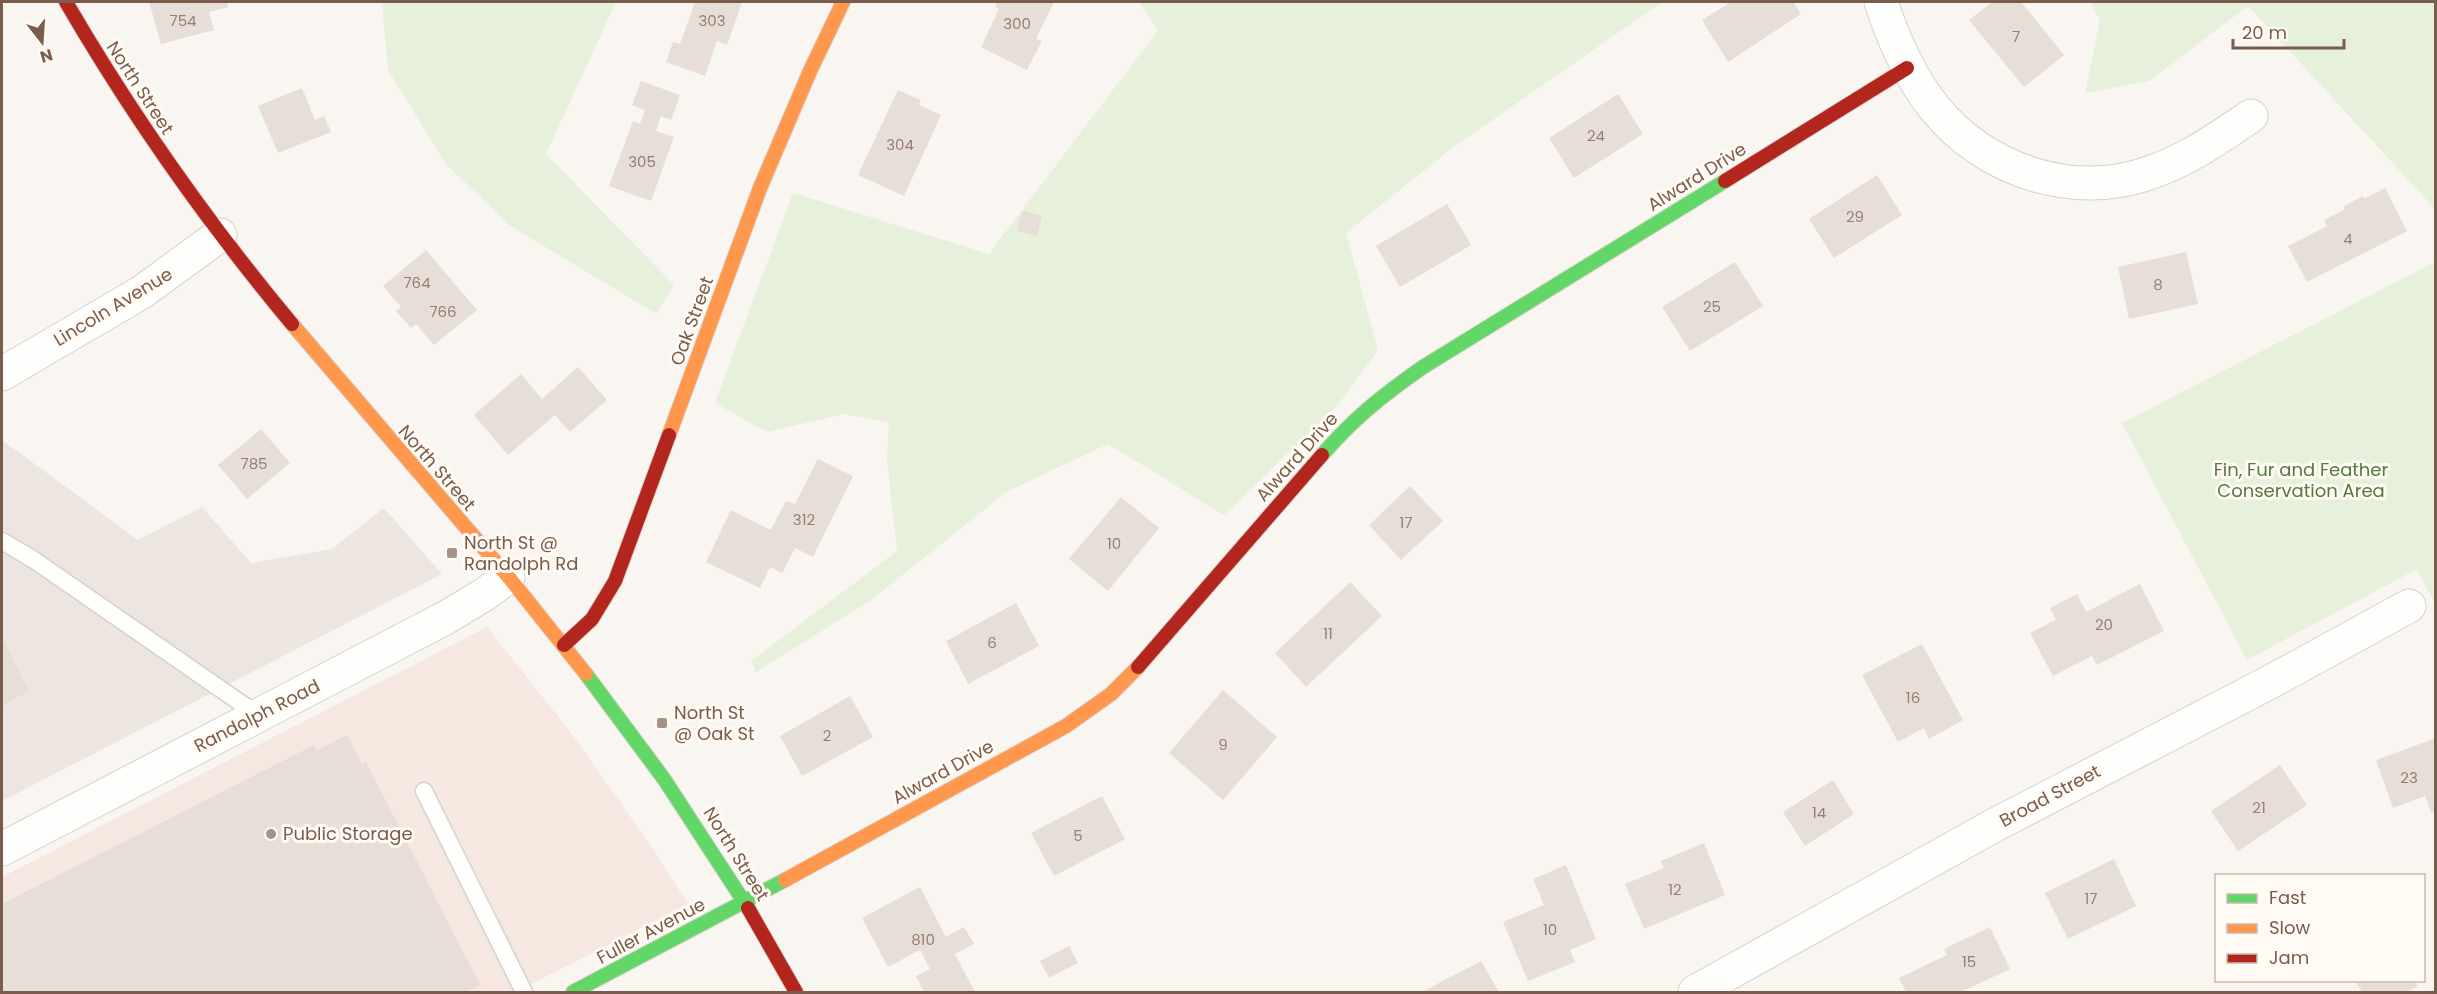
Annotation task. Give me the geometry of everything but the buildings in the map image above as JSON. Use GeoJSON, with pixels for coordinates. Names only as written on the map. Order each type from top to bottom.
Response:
{"type":"FeatureCollection","features":[{"type":"Feature","properties":{"kind":"street","name":"North Street"},"geometry":{"type":"LineString","coordinates":[[66,2],[125,102],[183,186],[220,234],[328,370],[508,577],[635,735],[686,809],[745,902],[796,993]]}},
{"type":"Feature","properties":{"kind":"street","name":"Oak Street"},"geometry":{"type":"LineString","coordinates":[[564,645],[592,619],[615,580],[756,198],[796,101],[843,2]]}},
{"type":"Feature","properties":{"kind":"street"},"geometry":{"type":"LineString","coordinates":[[1881,2],[1907,68],[1935,110],[1967,141],[1991,157],[2019,170],[2050,179],[2083,183],[2112,182],[2142,176],[2196,153],[2251,116]]}},
{"type":"Feature","properties":{"kind":"street","name":"Alward Drive"},"geometry":{"type":"LineString","coordinates":[[745,902],[1066,726],[1090,710],[1131,675],[1341,434],[1378,398],[1433,361],[1907,68]]}},
{"type":"Feature","properties":{"kind":"street","name":"Lincoln Avenue"},"geometry":{"type":"LineString","coordinates":[[2,374],[142,292],[220,234]]}},
{"type":"Feature","properties":{"kind":"street","name":"Randolph Road"},"geometry":{"type":"LineString","coordinates":[[2,849],[447,617],[508,577]]}},
{"type":"Feature","properties":{"kind":"street","name":"Broad Street"},"geometry":{"type":"LineString","coordinates":[[1695,993],[1991,827],[2272,681],[2409,606]]}},
{"type":"Feature","properties":{"kind":"street","name":"Fuller Avenue"},"geometry":{"type":"LineString","coordinates":[[573,993],[745,902]]}},
{"type":"Feature","properties":{"kind":"lane"},"geometry":{"type":"LineString","coordinates":[[2,541],[34,560],[258,715]]}},
{"type":"Feature","properties":{"kind":"lane"},"geometry":{"type":"LineString","coordinates":[[424,791],[524,993]]}},
{"type":"Feature","properties":{"kind":"shaded area"},"geometry":{"type":"Polygon","coordinates":[[[2,440],[138,540],[202,507],[251,563],[332,549],[384,508],[442,574],[2,801],[2,440]]]}},
{"type":"Feature","properties":{"kind":"shaded area"},"geometry":{"type":"Polygon","coordinates":[[[487,627],[572,734],[651,846],[688,904],[516,992],[2,992],[2,877],[487,627]]]}},
{"type":"Feature","properties":{"kind":"green space"},"geometry":{"type":"Polygon","coordinates":[[[382,2],[616,2],[546,154],[674,285],[657,314],[509,225],[445,163],[388,70],[382,2]]]}},
{"type":"Feature","properties":{"kind":"green space"},"geometry":{"type":"Polygon","coordinates":[[[1139,2],[1662,2],[1451,149],[1346,233],[1378,350],[1338,405],[1224,515],[1108,444],[1008,491],[871,600],[756,672],[751,661],[897,551],[887,460],[889,422],[843,414],[767,432],[715,403],[793,193],[989,254],[1158,30],[1139,2]]]}},
{"type":"Feature","properties":{"kind":"green space"},"geometry":{"type":"Polygon","coordinates":[[[2091,2],[2435,2],[2435,209],[2248,6],[2149,81],[2085,93],[2100,21],[2091,2]]]}},
{"type":"Feature","properties":{"kind":"green space","name":"Fin, Fur and Feather Conservation Area"},"geometry":{"type":"Polygon","coordinates":[[[2435,262],[2435,604],[2417,569],[2247,660],[2122,423],[2435,262]]]}},
{"type":"Feature","properties":{"kind":"traffic: fast"},"geometry":{"type":"LineString","coordinates":[[1322,455],[1370,408],[1423,367],[1725,181]]}},
{"type":"Feature","properties":{"kind":"traffic: fast"},"geometry":{"type":"LineString","coordinates":[[586,674],[664,779],[748,908]]}},
{"type":"Feature","properties":{"kind":"traffic: fast"},"geometry":{"type":"LineString","coordinates":[[573,992],[785,880]]}},
{"type":"Feature","properties":{"kind":"traffic: slow"},"geometry":{"type":"LineString","coordinates":[[669,435],[760,188],[810,71],[843,2]]}},
{"type":"Feature","properties":{"kind":"traffic: slow"},"geometry":{"type":"LineString","coordinates":[[292,324],[511,580],[586,674]]}},
{"type":"Feature","properties":{"kind":"traffic: slow"},"geometry":{"type":"LineString","coordinates":[[785,880],[1066,726],[1111,694],[1138,667]]}},
{"type":"Feature","properties":{"kind":"traffic: jam"},"geometry":{"type":"LineString","coordinates":[[66,2],[91,45],[172,168],[230,247],[292,324]]}},
{"type":"Feature","properties":{"kind":"traffic: jam"},"geometry":{"type":"LineString","coordinates":[[1725,181],[1907,68]]}},
{"type":"Feature","properties":{"kind":"traffic: jam"},"geometry":{"type":"LineString","coordinates":[[564,645],[592,619],[615,581],[669,435]]}},
{"type":"Feature","properties":{"kind":"traffic: jam"},"geometry":{"type":"LineString","coordinates":[[1138,667],[1322,455]]}},
{"type":"Feature","properties":{"kind":"traffic: jam"},"geometry":{"type":"LineString","coordinates":[[748,908],[796,992]]}},
{"type":"Feature","properties":{"kind":"place","name":"North St @ Randolph Rd"},"geometry":{"type":"Point","coordinates":[452,553]}},
{"type":"Feature","properties":{"kind":"place","name":"North St @ Oak St"},"geometry":{"type":"Point","coordinates":[662,723]}},
{"type":"Feature","properties":{"kind":"place","name":"Public Storage"},"geometry":{"type":"Point","coordinates":[271,834]}}]}
